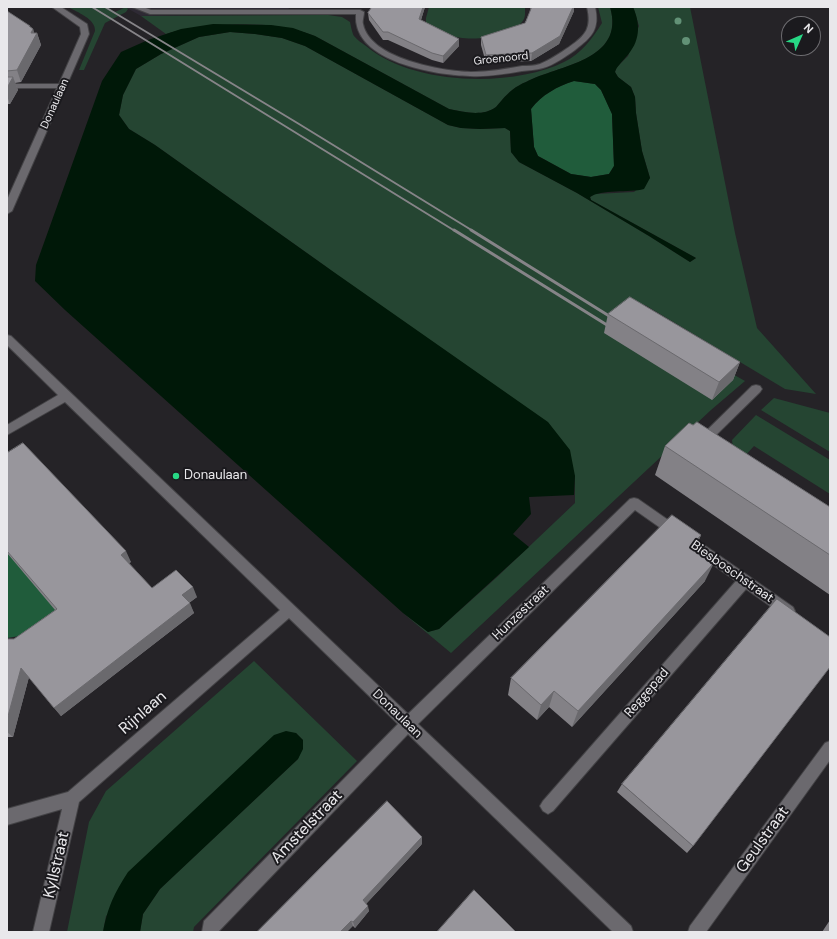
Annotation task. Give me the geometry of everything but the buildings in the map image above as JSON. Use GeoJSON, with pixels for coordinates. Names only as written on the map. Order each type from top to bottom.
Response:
{"type":"FeatureCollection","features":[{"type":"Feature","properties":{"kind":"street","name":"Donaulaan"},"geometry":{"type":"LineString","coordinates":[[7,211],[11,192],[63,86],[85,34],[86,29],[78,21],[56,7]]}},
{"type":"Feature","properties":{"kind":"street","name":"Groenoord"},"geometry":{"type":"LineString","coordinates":[[136,7],[150,12],[300,9],[362,10],[359,24],[366,38],[379,50],[404,62],[426,68],[449,72],[484,74],[542,66],[567,51],[589,33],[594,20],[591,7]]}},
{"type":"Feature","properties":{"kind":"street"},"geometry":{"type":"LineString","coordinates":[[7,86],[63,86]]}},
{"type":"Feature","properties":{"kind":"street","name":"Donaulaan"},"geometry":{"type":"LineString","coordinates":[[7,339],[625,932]]}},
{"type":"Feature","properties":{"kind":"street"},"geometry":{"type":"LineString","coordinates":[[716,449],[703,441],[756,389]]}},
{"type":"Feature","properties":{"kind":"street"},"geometry":{"type":"LineString","coordinates":[[7,431],[66,396]]}},
{"type":"Feature","properties":{"kind":"street","name":"Biesboschstraat"},"geometry":{"type":"LineString","coordinates":[[634,503],[800,619]]}},
{"type":"Feature","properties":{"kind":"street","name":"Hunzestraat"},"geometry":{"type":"LineString","coordinates":[[408,724],[634,503]]}},
{"type":"Feature","properties":{"kind":"street","name":"Reggepad"},"geometry":{"type":"LineString","coordinates":[[548,806],[745,580]]}},
{"type":"Feature","properties":{"kind":"street","name":"Rijnlaan"},"geometry":{"type":"LineString","coordinates":[[7,817],[72,798],[289,610]]}},
{"type":"Feature","properties":{"kind":"street","name":"Amstelstraat"},"geometry":{"type":"LineString","coordinates":[[210,932],[210,927],[373,758],[408,724]]}},
{"type":"Feature","properties":{"kind":"street","name":"Geulstraat"},"geometry":{"type":"LineString","coordinates":[[696,932],[830,748]]}},
{"type":"Feature","properties":{"kind":"street","name":"Kyllstraat"},"geometry":{"type":"LineString","coordinates":[[41,932],[72,798]]}},
{"type":"Feature","properties":{"kind":"shaded area"},"geometry":{"type":"Polygon","coordinates":[[[68,7],[107,7],[115,12],[126,7],[128,9],[126,12],[105,23],[84,70],[79,70],[95,31],[94,27],[89,19],[68,7]]]}},
{"type":"Feature","properties":{"kind":"shaded area"},"geometry":{"type":"Polygon","coordinates":[[[125,7],[289,7],[288,13],[141,16],[125,7]]]}},
{"type":"Feature","properties":{"kind":"shaded area"},"geometry":{"type":"Polygon","coordinates":[[[429,7],[525,7],[525,15],[522,22],[516,28],[508,32],[487,38],[466,38],[448,35],[426,23],[429,7]]]}},
{"type":"Feature","properties":{"kind":"shaded area"},"geometry":{"type":"Polygon","coordinates":[[[598,7],[610,7],[612,25],[608,39],[599,50],[571,65],[539,76],[516,87],[496,107],[479,113],[449,109],[315,36],[276,26],[251,24],[194,28],[166,34],[141,16],[328,15],[342,17],[350,22],[354,36],[357,39],[385,59],[409,69],[435,75],[490,79],[517,76],[542,70],[564,62],[576,55],[586,46],[602,23],[598,7]]]}},
{"type":"Feature","properties":{"kind":"shaded area"},"geometry":{"type":"Polygon","coordinates":[[[610,7],[633,7],[636,14],[638,33],[631,51],[618,66],[615,72],[618,77],[631,87],[635,97],[642,151],[650,178],[644,189],[601,193],[590,197],[591,200],[696,258],[690,262],[577,193],[519,162],[511,152],[510,131],[505,128],[461,128],[448,125],[305,46],[282,38],[230,32],[199,37],[161,54],[136,69],[123,95],[119,115],[129,129],[155,145],[548,422],[570,450],[575,476],[574,495],[529,497],[531,514],[513,534],[529,547],[439,629],[428,632],[403,613],[65,310],[35,281],[36,265],[102,81],[121,52],[148,40],[181,29],[213,24],[271,25],[293,28],[315,36],[449,109],[479,113],[496,107],[516,87],[539,76],[571,65],[599,50],[608,39],[612,25],[610,7]],[[574,81],[568,83],[545,95],[531,109],[534,147],[538,156],[571,174],[591,177],[609,174],[614,166],[612,114],[601,90],[595,84],[574,81]]]}},
{"type":"Feature","properties":{"kind":"shaded area"},"geometry":{"type":"Polygon","coordinates":[[[633,7],[690,7],[735,233],[757,328],[816,394],[785,389],[645,305],[632,317],[745,381],[711,410],[451,653],[403,613],[428,632],[439,629],[496,578],[575,503],[575,476],[328,268],[155,145],[129,129],[119,115],[123,95],[136,69],[161,54],[199,37],[230,32],[282,38],[305,46],[448,125],[461,128],[480,129],[505,128],[510,131],[511,152],[519,162],[577,193],[690,262],[696,258],[591,200],[590,197],[595,194],[634,192],[650,178],[642,151],[635,97],[631,87],[618,77],[615,72],[616,68],[628,56],[639,26],[633,7]]]}},
{"type":"Feature","properties":{"kind":"shaded area"},"geometry":{"type":"Polygon","coordinates":[[[774,398],[830,413],[830,452],[761,410],[774,398]]]}},
{"type":"Feature","properties":{"kind":"shaded area"},"geometry":{"type":"Polygon","coordinates":[[[756,415],[830,460],[830,494],[754,446],[744,457],[733,449],[732,440],[756,415]]]}},
{"type":"Feature","properties":{"kind":"shaded area"},"geometry":{"type":"Polygon","coordinates":[[[254,661],[357,761],[194,927],[193,932],[140,932],[143,914],[160,889],[298,759],[303,740],[296,733],[106,916],[103,932],[67,932],[89,822],[106,791],[254,661]]]}},
{"type":"Feature","properties":{"kind":"shaded area"},"geometry":{"type":"Polygon","coordinates":[[[286,731],[296,733],[303,740],[303,749],[298,759],[160,889],[143,914],[140,932],[103,932],[112,900],[128,872],[274,735],[286,731]]]}},
{"type":"Feature","properties":{"kind":"green space"},"geometry":{"type":"Polygon","coordinates":[[[574,81],[595,84],[601,90],[612,114],[614,166],[609,174],[591,177],[571,174],[538,156],[534,147],[531,109],[540,99],[550,92],[574,81]]]}},
{"type":"Feature","properties":{"kind":"green space"},"geometry":{"type":"Polygon","coordinates":[[[7,548],[63,611],[32,634],[7,638],[7,548]]]}},
{"type":"Feature","properties":{"kind":"railway"},"geometry":{"type":"LineString","coordinates":[[92,7],[455,231]]}},
{"type":"Feature","properties":{"kind":"railway"},"geometry":{"type":"LineString","coordinates":[[105,7],[473,231]]}},
{"type":"Feature","properties":{"kind":"railway"},"geometry":{"type":"LineString","coordinates":[[454,230],[607,325]]}},
{"type":"Feature","properties":{"kind":"railway"},"geometry":{"type":"LineString","coordinates":[[471,230],[614,319]]}},
{"type":"Feature","properties":{"kind":"place","name":"Donaulaan"},"geometry":{"type":"Point","coordinates":[176,476]}}]}
